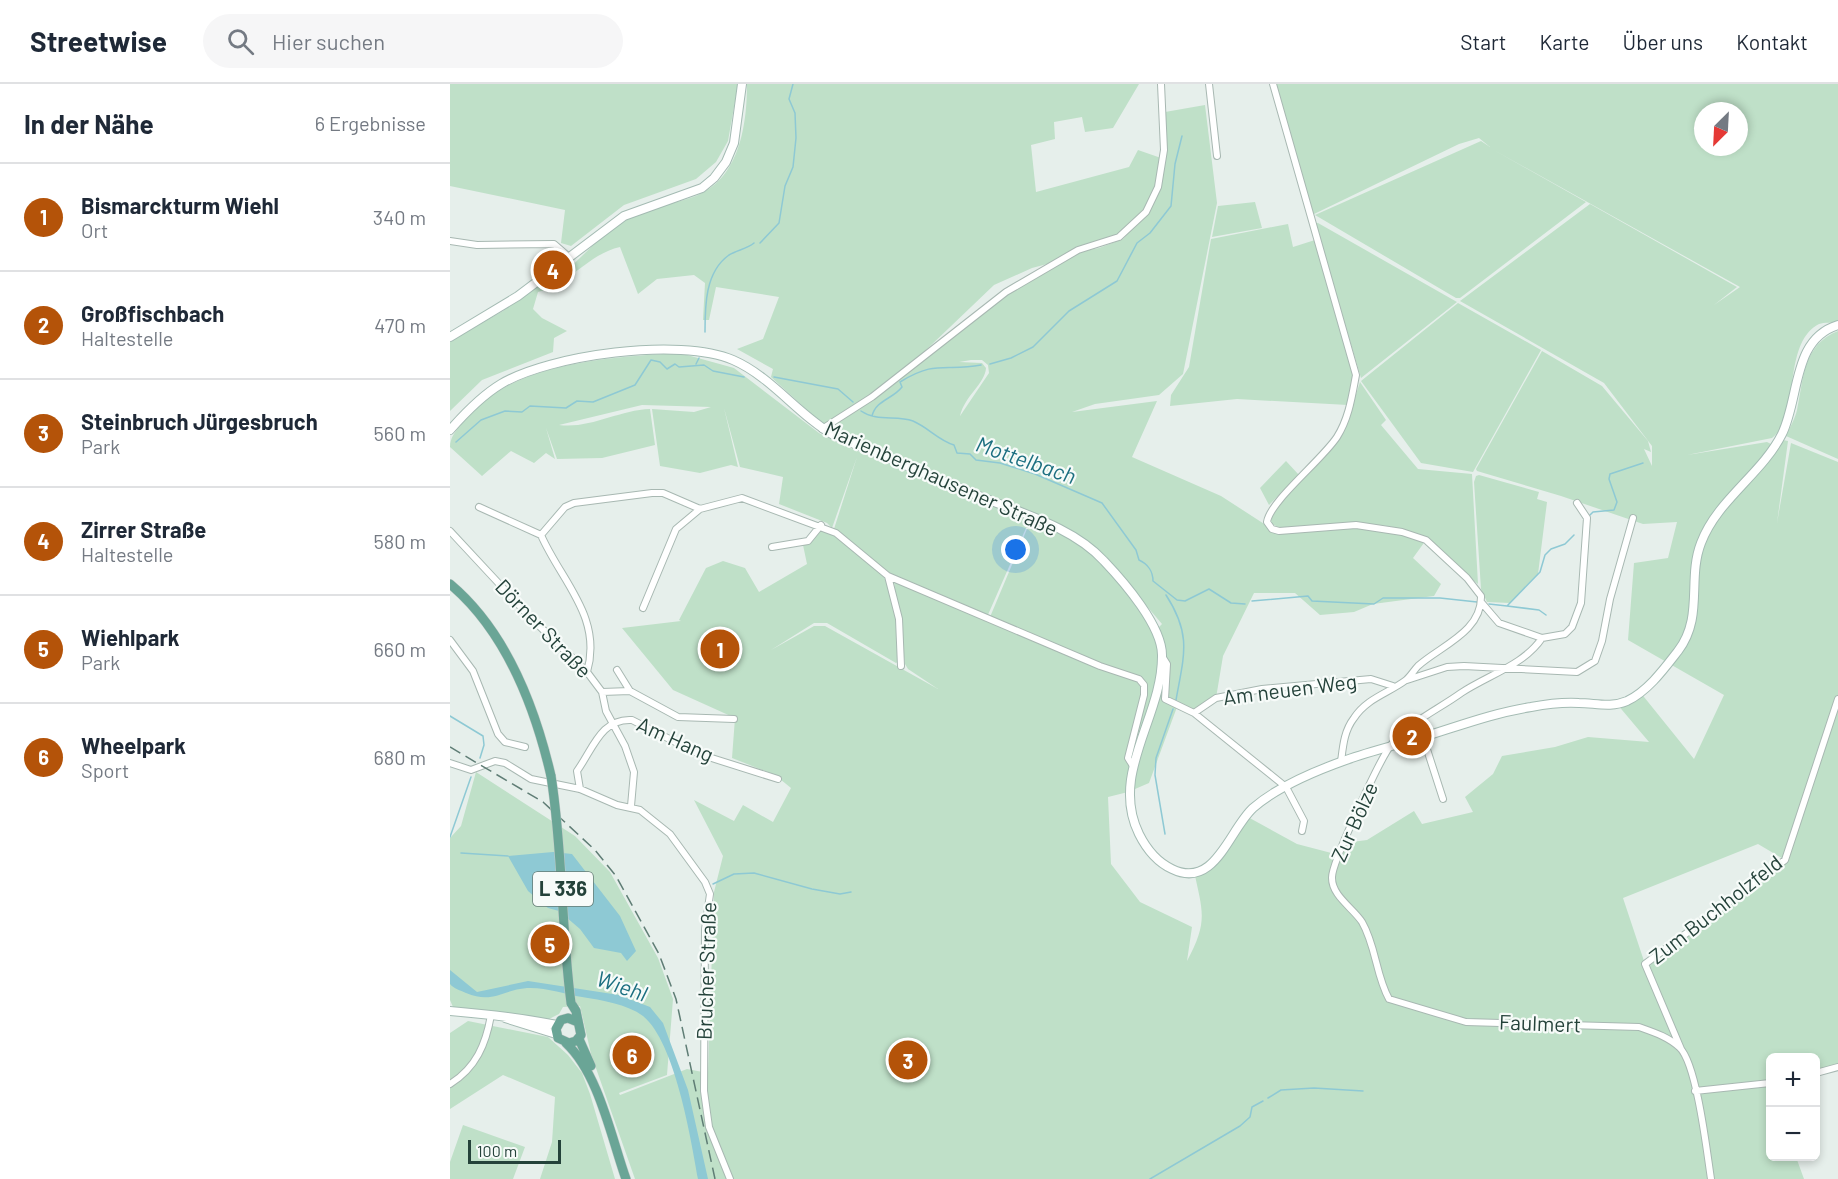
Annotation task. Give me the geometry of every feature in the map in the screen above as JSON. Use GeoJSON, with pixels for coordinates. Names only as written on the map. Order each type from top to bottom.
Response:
{"type":"FeatureCollection","features":[{"type":"Feature","properties":{"kind":"main road"},"geometry":{"type":"LineString","coordinates":[[450,337],[518,296],[624,216],[702,188],[714,178],[726,162],[734,143],[742,84]]}},
{"type":"Feature","properties":{"kind":"main road"},"geometry":{"type":"LineString","coordinates":[[1162,656],[1158,682],[1133,766],[1128,802],[1134,824],[1144,845],[1160,861],[1184,873],[1206,868],[1212,863],[1254,808],[1287,788],[1341,762],[1480,718],[1518,709],[1556,702],[1617,704],[1646,688],[1673,658],[1689,633],[1694,618],[1696,557],[1704,535],[1781,436],[1791,412],[1801,366],[1810,344],[1817,336],[1838,326]]}},
{"type":"Feature","properties":{"kind":"main road","name":"Marienberghausener Straße"},"geometry":{"type":"LineString","coordinates":[[450,430],[481,398],[502,383],[561,363],[648,348],[676,348],[718,355],[752,370],[822,429],[1042,522],[1083,542],[1102,557],[1137,602],[1160,640],[1162,656]]}},
{"type":"Feature","properties":{"kind":"main road","name":"L 336"},"geometry":{"type":"LineString","coordinates":[[450,584],[482,619],[515,670],[536,722],[551,776],[560,836],[565,959],[571,1003],[581,1030],[579,1039],[593,1072],[594,1086]]}},
{"type":"Feature","properties":{"kind":"main road"},"geometry":{"type":"LineString","coordinates":[[559,1026],[571,1003]]}},
{"type":"Feature","properties":{"kind":"main road"},"geometry":{"type":"LineString","coordinates":[[450,1011],[504,1018],[517,1017],[559,1026],[578,1022]]}},
{"type":"Feature","properties":{"kind":"main road","name":"L 336"},"geometry":{"type":"LineString","coordinates":[[559,1026],[566,1043],[583,1060],[626,1179]]}},
{"type":"Feature","properties":{"kind":"main road"},"geometry":{"type":"LineString","coordinates":[[566,1043],[579,1039]]}},
{"type":"Feature","properties":{"kind":"street"},"geometry":{"type":"LineString","coordinates":[[1209,84],[1217,156]]}},
{"type":"Feature","properties":{"kind":"street"},"geometry":{"type":"LineString","coordinates":[[1273,84],[1356,375],[1346,420],[1338,436],[1306,475],[1272,508],[1267,522],[1272,529],[1279,531],[1356,525],[1402,532],[1426,540],[1475,586],[1481,596],[1481,602],[1468,628],[1419,665],[1406,680]]}},
{"type":"Feature","properties":{"kind":"street"},"geometry":{"type":"LineString","coordinates":[[822,429],[872,397],[911,364],[1006,292],[1078,250],[1119,237],[1146,212],[1158,187],[1164,150],[1161,86]]}},
{"type":"Feature","properties":{"kind":"street"},"geometry":{"type":"LineString","coordinates":[[450,241],[487,246],[554,244],[569,257]]}},
{"type":"Feature","properties":{"kind":"street"},"geometry":{"type":"LineString","coordinates":[[541,535],[566,507],[574,503],[663,493],[700,509]]}},
{"type":"Feature","properties":{"kind":"street"},"geometry":{"type":"LineString","coordinates":[[643,609],[676,529],[700,509],[742,498],[836,532],[888,576],[1100,666],[1138,679],[1144,685],[1144,694],[1128,758],[1133,766]]}},
{"type":"Feature","properties":{"kind":"street"},"geometry":{"type":"LineString","coordinates":[[1481,602],[1499,623],[1542,638],[1564,634],[1572,627],[1581,603],[1587,518],[1577,503]]}},
{"type":"Feature","properties":{"kind":"street"},"geometry":{"type":"LineString","coordinates":[[479,507],[541,535],[551,558],[583,606],[592,641],[587,672]]}},
{"type":"Feature","properties":{"kind":"street"},"geometry":{"type":"LineString","coordinates":[[1341,762],[1346,731],[1355,716],[1364,705],[1406,680],[1447,667],[1577,672],[1595,661],[1605,633],[1610,599],[1633,519]]}},
{"type":"Feature","properties":{"kind":"street"},"geometry":{"type":"LineString","coordinates":[[772,547],[808,541],[821,525]]}},
{"type":"Feature","properties":{"kind":"street","name":"Dörner Straße"},"geometry":{"type":"LineString","coordinates":[[450,531],[530,617],[587,672],[602,692],[606,711],[614,721],[634,772],[632,806]]}},
{"type":"Feature","properties":{"kind":"street"},"geometry":{"type":"LineString","coordinates":[[888,576],[899,619],[901,666]]}},
{"type":"Feature","properties":{"kind":"street"},"geometry":{"type":"LineString","coordinates":[[1391,745],[1411,728],[1503,668],[1531,654],[1542,638]]}},
{"type":"Feature","properties":{"kind":"street"},"geometry":{"type":"LineString","coordinates":[[450,640],[472,670],[498,734],[505,742],[525,747]]}},
{"type":"Feature","properties":{"kind":"street","name":"Am neuen Weg"},"geometry":{"type":"LineString","coordinates":[[1162,656],[1167,664],[1165,699],[1194,712],[1216,698],[1262,689],[1371,679],[1393,686]]}},
{"type":"Feature","properties":{"kind":"street"},"geometry":{"type":"LineString","coordinates":[[617,670],[630,691],[678,717],[734,720]]}},
{"type":"Feature","properties":{"kind":"street"},"geometry":{"type":"LineString","coordinates":[[602,692],[630,691]]}},
{"type":"Feature","properties":{"kind":"street","name":"Zum Buchholzfeld"},"geometry":{"type":"LineString","coordinates":[[1681,1049],[1645,964],[1785,860],[1838,699]]}},
{"type":"Feature","properties":{"kind":"street"},"geometry":{"type":"LineString","coordinates":[[1194,712],[1287,788],[1304,820],[1302,831]]}},
{"type":"Feature","properties":{"kind":"street","name":"Am Hang"},"geometry":{"type":"LineString","coordinates":[[580,789],[577,771],[606,725],[614,721],[632,720],[699,754],[778,779]]}},
{"type":"Feature","properties":{"kind":"street"},"geometry":{"type":"LineString","coordinates":[[1423,737],[1443,799]]}},
{"type":"Feature","properties":{"kind":"street","name":"Zur Bölze"},"geometry":{"type":"LineString","coordinates":[[1342,899],[1333,886],[1331,875],[1391,745]]}},
{"type":"Feature","properties":{"kind":"street","name":"Brucher Straße"},"geometry":{"type":"LineString","coordinates":[[450,763],[476,770],[495,761],[505,763],[531,779],[580,789],[617,805],[632,806],[670,834],[705,882],[710,894],[705,929],[704,1091],[710,1127],[730,1179]]}},
{"type":"Feature","properties":{"kind":"street","name":"Faulmert"},"geometry":{"type":"LineString","coordinates":[[1342,899],[1362,922],[1383,988],[1389,999],[1466,1022],[1639,1027],[1658,1033],[1681,1049]]}},
{"type":"Feature","properties":{"kind":"street"},"geometry":{"type":"LineString","coordinates":[[450,1084],[461,1077],[481,1051],[491,1016]]}},
{"type":"Feature","properties":{"kind":"street"},"geometry":{"type":"LineString","coordinates":[[1681,1049],[1687,1060],[1695,1091],[1711,1179]]}},
{"type":"Feature","properties":{"kind":"street"},"geometry":{"type":"LineString","coordinates":[[1820,1072],[1838,1067]]}},
{"type":"Feature","properties":{"kind":"street"},"geometry":{"type":"LineString","coordinates":[[1695,1091],[1766,1083]]}},
{"type":"Feature","properties":{"kind":"green space"},"geometry":{"type":"Polygon","coordinates":[[[450,84],[738,84],[728,141],[716,162],[696,179],[624,205],[571,246],[561,243],[565,210],[450,186],[450,84]]]}},
{"type":"Feature","properties":{"kind":"green space"},"geometry":{"type":"Polygon","coordinates":[[[747,84],[1139,84],[1113,128],[1085,132],[1082,117],[1054,122],[1055,139],[1031,145],[1036,192],[1129,167],[1138,150],[1161,158],[1154,195],[1149,206],[1116,237],[1074,250],[1051,263],[1032,268],[994,285],[926,350],[929,351],[1008,293],[1043,271],[1079,252],[1099,248],[1123,239],[1154,203],[1160,187],[1165,159],[1165,112],[1205,105],[1217,203],[1183,374],[1159,395],[1095,404],[1072,412],[1157,401],[1132,457],[1221,496],[1272,529],[1279,531],[1297,530],[1279,528],[1271,523],[1272,513],[1330,449],[1346,425],[1360,382],[1386,420],[1381,425],[1418,469],[1472,474],[1478,584],[1426,540],[1413,558],[1441,584],[1434,596],[1373,604],[1354,612],[1320,615],[1295,593],[1254,593],[1223,656],[1216,698],[1194,713],[1177,707],[1149,783],[1108,797],[1111,864],[1140,902],[1192,927],[1187,961],[1194,948],[1202,917],[1194,871],[1212,862],[1218,856],[1246,816],[1297,844],[1339,855],[1344,843],[1367,840],[1414,811],[1422,824],[1473,812],[1465,797],[1493,774],[1502,756],[1555,747],[1588,737],[1649,742],[1617,704],[1640,692],[1694,759],[1724,695],[1628,640],[1634,563],[1668,558],[1677,522],[1643,524],[1477,471],[1476,469],[1542,351],[1602,386],[1648,441],[1651,452],[1644,449],[1652,466],[1652,446],[1604,383],[1460,301],[1590,204],[1737,287],[1714,305],[1740,287],[1492,149],[1586,202],[1460,298],[1456,298],[1315,215],[1481,141],[1490,147],[1479,138],[1459,144],[1312,215],[1276,84],[1838,84],[1838,322],[1819,324],[1808,333],[1800,346],[1786,413],[1781,427],[1772,438],[1687,455],[1767,442],[1771,444],[1771,452],[1778,449],[1783,440],[1788,441],[1777,523],[1791,443],[1838,462],[1838,1067],[1820,1072],[1820,1053],[1766,1053],[1766,1161],[1797,1161],[1804,1179],[635,1179],[591,1054],[580,1006],[563,1007],[559,1014],[549,1019],[453,1007],[450,1000],[450,838],[461,826],[476,772],[575,836],[610,872],[658,958],[673,999],[667,1075],[619,1093],[620,1095],[687,1069],[708,1073],[714,892],[723,856],[694,800],[734,821],[743,805],[773,822],[791,788],[775,775],[732,758],[735,718],[673,690],[622,628],[681,621],[679,620],[706,568],[723,561],[745,568],[759,592],[807,564],[803,545],[823,528],[827,530],[886,576],[897,619],[900,660],[896,663],[827,623],[814,623],[771,650],[814,626],[825,626],[938,689],[908,669],[905,664],[894,582],[1082,661],[1087,659],[990,617],[1027,529],[1045,527],[1073,540],[1101,560],[1144,617],[1153,633],[1162,624],[1099,550],[1075,535],[854,442],[818,420],[771,377],[773,369],[737,349],[763,339],[779,297],[716,287],[709,320],[703,320],[705,283],[694,275],[657,279],[638,294],[620,247],[598,256],[559,283],[538,292],[533,309],[542,318],[567,331],[554,338],[553,352],[482,380],[450,411],[450,341],[503,311],[540,285],[550,284],[616,226],[643,212],[693,197],[709,189],[730,165],[742,134],[747,84]],[[982,360],[959,362],[982,363],[986,368],[985,374],[966,402],[960,416],[989,373],[988,365],[982,360]],[[1355,523],[1341,525],[1378,527],[1425,540],[1405,530],[1389,526],[1355,523]],[[1758,844],[1623,898],[1645,964],[1785,860],[1758,844]]]}},
{"type":"Feature","properties":{"kind":"green space"},"geometry":{"type":"Polygon","coordinates":[[[1255,202],[1262,228],[1212,237],[1218,206],[1255,202]]]}},
{"type":"Feature","properties":{"kind":"green space"},"geometry":{"type":"Polygon","coordinates":[[[1315,223],[1318,223],[1457,302],[1361,378],[1315,223]]]}},
{"type":"Feature","properties":{"kind":"green space"},"geometry":{"type":"Polygon","coordinates":[[[1288,224],[1293,247],[1315,240],[1354,377],[1348,405],[1237,399],[1170,406],[1171,395],[1189,367],[1211,239],[1288,224]]]}},
{"type":"Feature","properties":{"kind":"green space"},"geometry":{"type":"Polygon","coordinates":[[[1458,303],[1541,350],[1473,472],[1421,463],[1361,381],[1458,303]]]}},
{"type":"Feature","properties":{"kind":"green space"},"geometry":{"type":"Polygon","coordinates":[[[1838,331],[1838,459],[1786,436],[1796,413],[1811,353],[1826,337],[1838,331]]]}},
{"type":"Feature","properties":{"kind":"green space"},"geometry":{"type":"Polygon","coordinates":[[[680,353],[734,368],[819,433],[843,445],[1043,526],[1026,528],[987,617],[887,573],[834,529],[857,457],[832,528],[827,523],[779,504],[783,477],[740,467],[724,408],[738,467],[731,465],[700,473],[660,466],[652,409],[694,412],[711,407],[642,405],[559,425],[571,426],[627,412],[650,409],[655,445],[602,458],[557,459],[546,428],[555,459],[546,453],[534,463],[511,451],[482,476],[450,447],[456,431],[481,403],[505,387],[533,375],[593,361],[680,353]]]}},
{"type":"Feature","properties":{"kind":"green space"},"geometry":{"type":"Polygon","coordinates":[[[1286,461],[1299,475],[1269,505],[1260,488],[1286,461]]]}},
{"type":"Feature","properties":{"kind":"green space"},"geometry":{"type":"Polygon","coordinates":[[[1476,476],[1539,492],[1537,499],[1547,502],[1538,574],[1510,603],[1487,602],[1481,589],[1474,482],[1476,476]]]}},
{"type":"Feature","properties":{"kind":"green space"},"geometry":{"type":"Polygon","coordinates":[[[468,1021],[548,1037],[568,1055],[582,1073],[590,1094],[615,1179],[540,1179],[552,1142],[555,1097],[503,1075],[450,1109],[450,1033],[468,1021]]]}},
{"type":"Feature","properties":{"kind":"green space"},"geometry":{"type":"Polygon","coordinates":[[[463,1125],[525,1147],[513,1179],[450,1179],[450,1162],[463,1125]]]}},
{"type":"Feature","properties":{"kind":"water"},"geometry":{"type":"Polygon","coordinates":[[[553,852],[572,854],[620,916],[636,951],[627,961],[621,953],[594,948],[580,929],[559,911],[548,908],[528,891],[508,856],[553,852]]]}},
{"type":"Feature","properties":{"kind":"water"},"geometry":{"type":"Polygon","coordinates":[[[450,970],[477,992],[528,981],[619,995],[650,1007],[663,1023],[688,1090],[708,1179],[698,1179],[686,1117],[673,1068],[654,1029],[643,1016],[614,1003],[541,989],[518,989],[491,997],[475,996],[450,984],[450,970]]]}},
{"type":"Feature","properties":{"kind":"waterway"},"geometry":{"type":"LineString","coordinates":[[760,243],[779,223],[785,186],[793,167],[796,138],[795,113],[789,99],[793,84]]}},
{"type":"Feature","properties":{"kind":"waterway"},"geometry":{"type":"LineString","coordinates":[[990,364],[1011,358],[1033,347],[1069,311],[1117,281],[1137,243],[1150,233],[1171,206],[1175,164],[1182,136]]}},
{"type":"Feature","properties":{"kind":"waterway"},"geometry":{"type":"LineString","coordinates":[[705,332],[708,290],[715,271],[729,255],[754,243]]}},
{"type":"Feature","properties":{"kind":"waterway"},"geometry":{"type":"LineString","coordinates":[[696,364],[699,358]]}},
{"type":"Feature","properties":{"kind":"waterway","name":"Mottelbach"},"geometry":{"type":"LineString","coordinates":[[456,442],[481,420],[505,411],[522,412],[530,406],[566,408],[577,401],[593,402],[635,385],[651,360],[660,362],[667,369],[675,364],[679,367],[704,365],[713,371],[744,377]]}},
{"type":"Feature","properties":{"kind":"waterway"},"geometry":{"type":"LineString","coordinates":[[872,416],[877,406],[902,387],[900,382],[913,375],[932,368],[981,365]]}},
{"type":"Feature","properties":{"kind":"waterway","name":"Mottelbach"},"geometry":{"type":"LineString","coordinates":[[774,377],[838,389],[853,402]]}},
{"type":"Feature","properties":{"kind":"waterway","name":"Mottelbach"},"geometry":{"type":"LineString","coordinates":[[861,411],[873,416],[913,421],[954,445],[957,453],[970,454],[976,460],[1000,463],[1035,474],[1102,503],[1136,550],[1139,560],[1149,569],[1153,581],[1177,600],[1185,601],[1209,589],[1231,603],[1245,604]]}},
{"type":"Feature","properties":{"kind":"waterway"},"geometry":{"type":"LineString","coordinates":[[1590,515],[1593,512],[1614,510],[1617,502],[1609,479],[1610,474],[1643,463]]}},
{"type":"Feature","properties":{"kind":"waterway","name":"Mottelbach"},"geometry":{"type":"LineString","coordinates":[[1489,604],[1507,606],[1540,572],[1545,555],[1551,549],[1565,544],[1574,535]]}},
{"type":"Feature","properties":{"kind":"waterway"},"geometry":{"type":"LineString","coordinates":[[1166,595],[1180,622],[1183,634],[1183,658],[1176,700]]}},
{"type":"Feature","properties":{"kind":"waterway","name":"Mottelbach"},"geometry":{"type":"LineString","coordinates":[[1252,601],[1308,596],[1312,601],[1374,604],[1383,598],[1440,598],[1477,602]]}},
{"type":"Feature","properties":{"kind":"waterway"},"geometry":{"type":"LineString","coordinates":[[1507,606],[1539,610],[1546,615]]}},
{"type":"Feature","properties":{"kind":"waterway"},"geometry":{"type":"LineString","coordinates":[[1165,834],[1155,775],[1156,758],[1173,709]]}},
{"type":"Feature","properties":{"kind":"waterway","name":"Mottelbach"},"geometry":{"type":"LineString","coordinates":[[450,716],[483,736],[484,745],[480,758]]}},
{"type":"Feature","properties":{"kind":"waterway","name":"Mottelbach"},"geometry":{"type":"LineString","coordinates":[[450,837],[471,777]]}},
{"type":"Feature","properties":{"kind":"waterway"},"geometry":{"type":"LineString","coordinates":[[461,853],[508,856]]}},
{"type":"Feature","properties":{"kind":"waterway"},"geometry":{"type":"LineString","coordinates":[[713,884],[734,874],[754,873],[812,889],[840,894],[851,892]]}},
{"type":"Feature","properties":{"kind":"waterway"},"geometry":{"type":"LineString","coordinates":[[1268,1098],[1281,1090],[1314,1088],[1363,1091]]}},
{"type":"Feature","properties":{"kind":"waterway"},"geometry":{"type":"LineString","coordinates":[[1150,1179],[1240,1126],[1250,1117],[1252,1107],[1263,1101]]}},
{"type":"Feature","properties":{"kind":"railway"},"geometry":{"type":"LineString","coordinates":[[450,747],[543,802],[595,850],[616,876],[659,954],[676,999],[715,1179]]}},
{"type":"Feature","properties":{"kind":"place","name":"Zirrer Straße"},"geometry":{"type":"Point","coordinates":[553,270]}},
{"type":"Feature","properties":{"kind":"place","name":"Bismarckturm Wiehl"},"geometry":{"type":"Point","coordinates":[720,649]}},
{"type":"Feature","properties":{"kind":"place","name":"Großfischbach"},"geometry":{"type":"Point","coordinates":[1412,736]}},
{"type":"Feature","properties":{"kind":"place","name":"Wiehlpark"},"geometry":{"type":"Point","coordinates":[550,944]}},
{"type":"Feature","properties":{"kind":"place","name":"Wheelpark"},"geometry":{"type":"Point","coordinates":[632,1055]}},
{"type":"Feature","properties":{"kind":"place","name":"Steinbruch Jürgesbruch"},"geometry":{"type":"Point","coordinates":[908,1060]}},
{"type":"Feature","properties":{"kind":"water label","name":"Wiehl"},"geometry":{"type":"Point","coordinates":[622,986]}}]}
